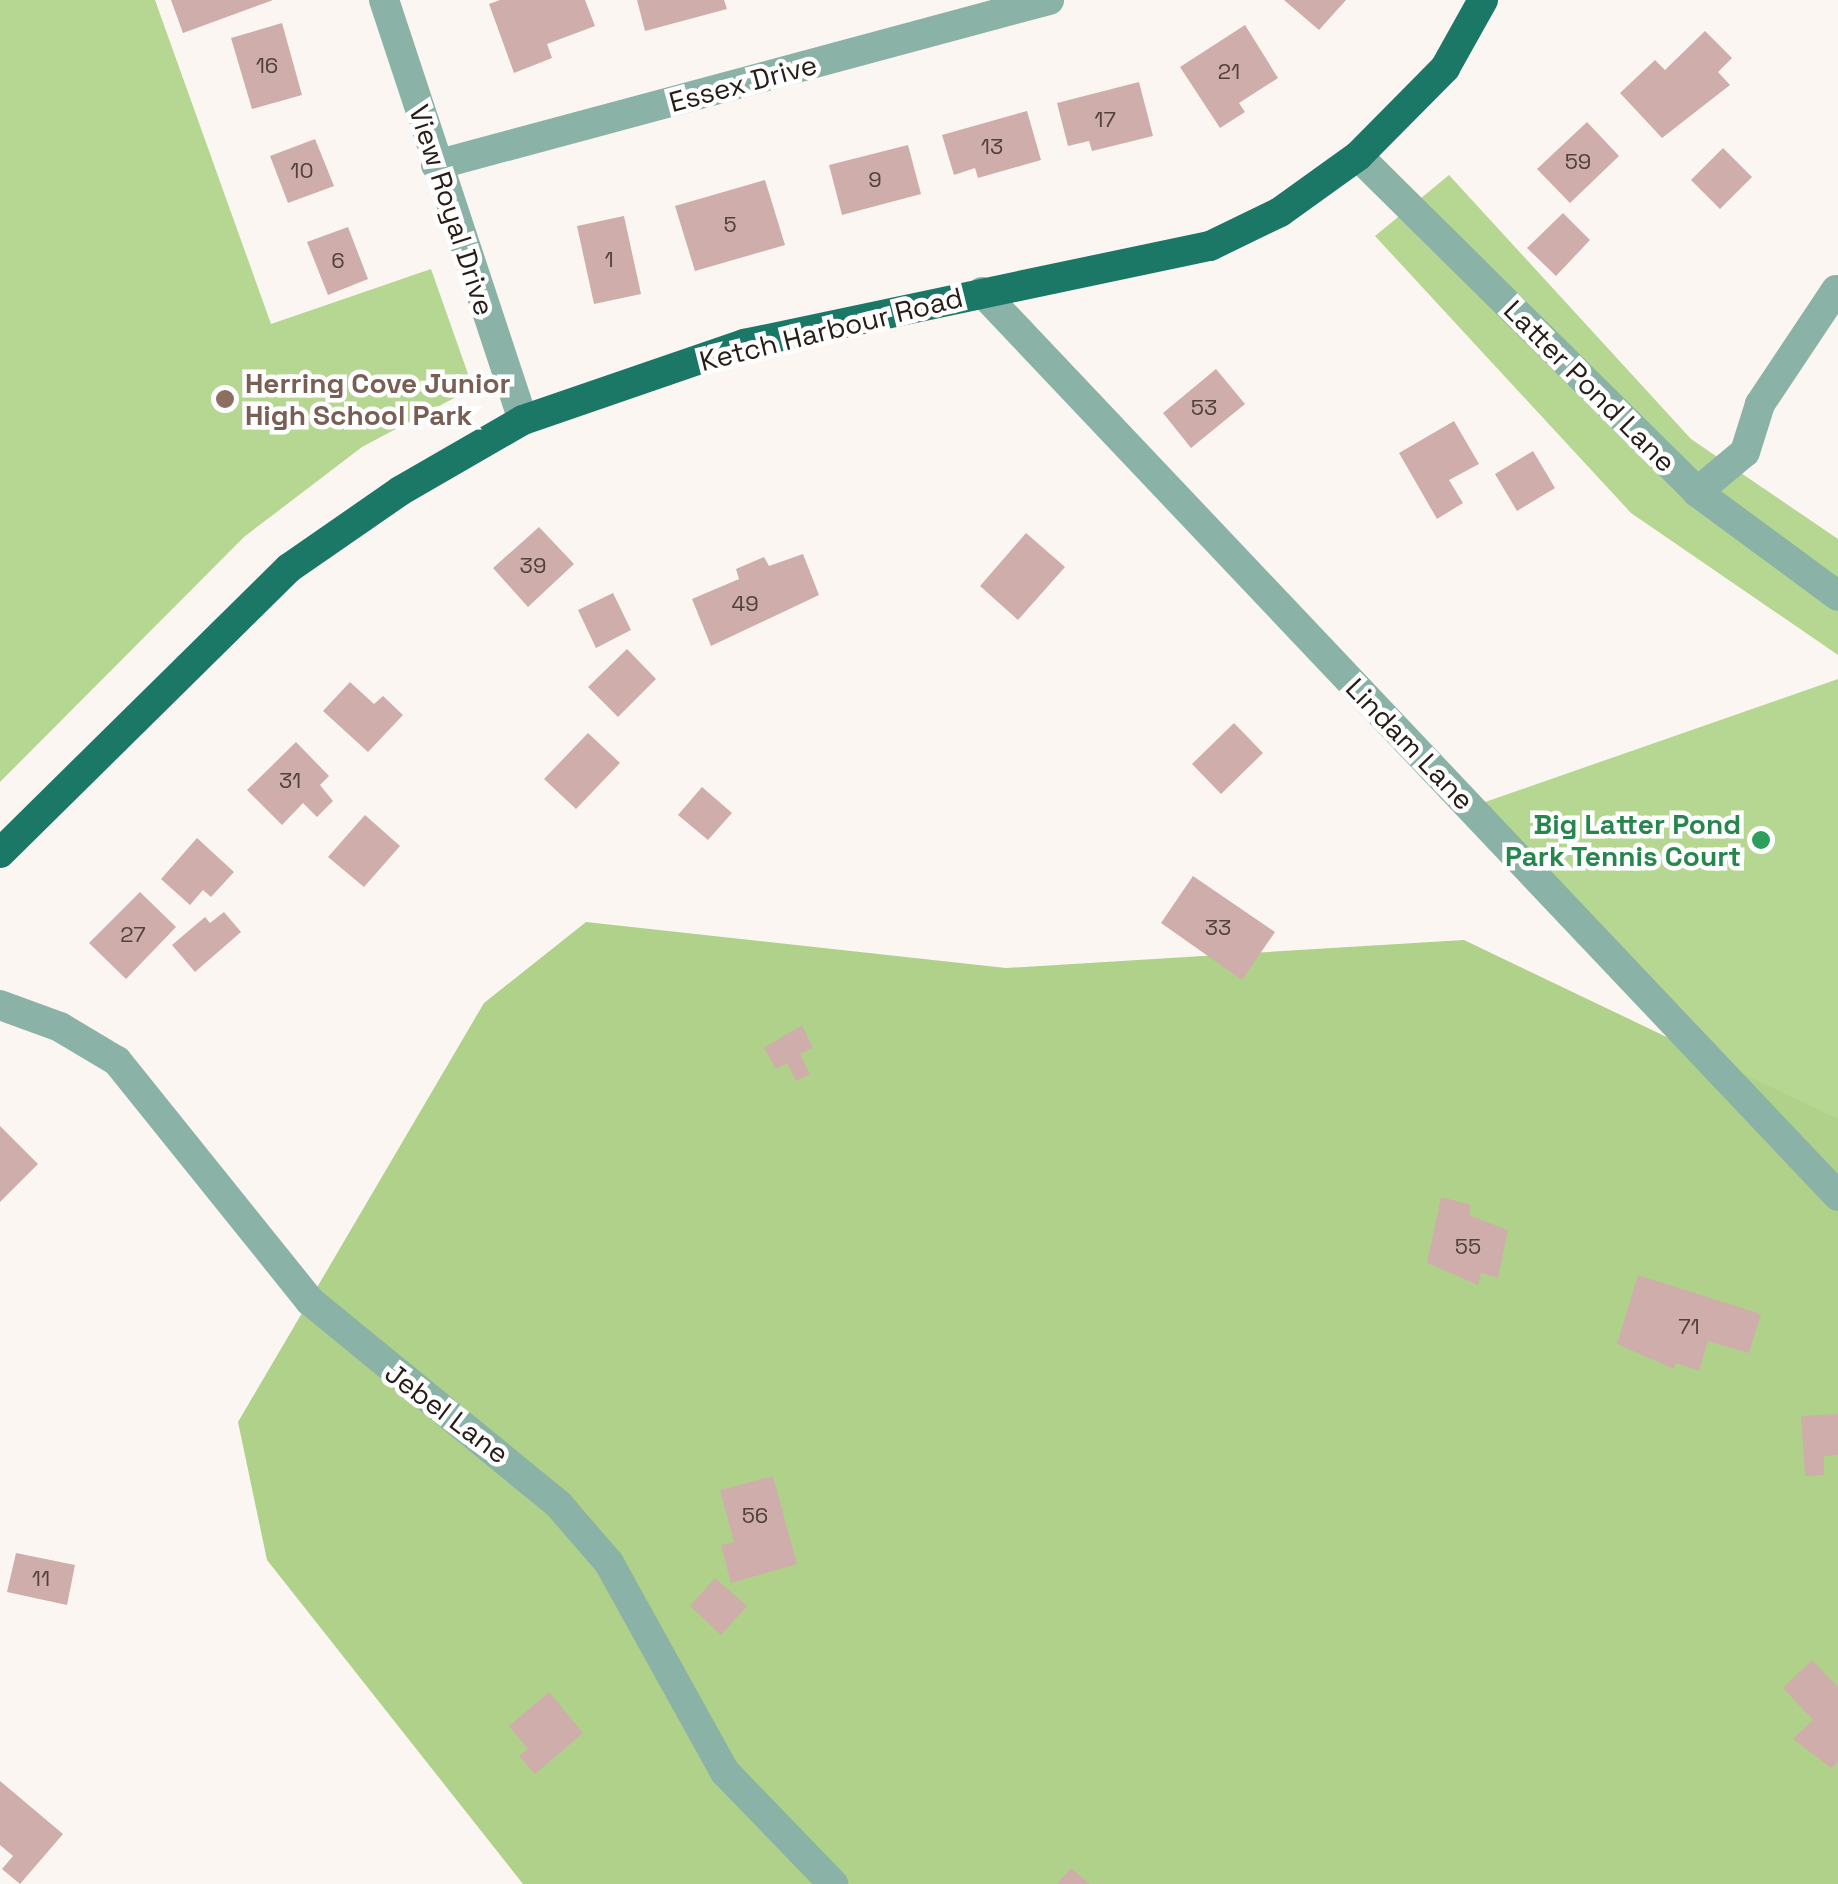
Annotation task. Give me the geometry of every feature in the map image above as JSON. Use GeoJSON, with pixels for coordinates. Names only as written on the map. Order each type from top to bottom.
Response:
{"type":"FeatureCollection","features":[{"type":"Feature","properties":{"kind":"main road","name":"Ketch Harbour Road"},"geometry":{"type":"LineString","coordinates":[[0,852],[289,568],[400,491],[522,420],[744,344],[1210,246],[1280,212],[1358,156],[1444,68],[1483,0]]}},
{"type":"Feature","properties":{"kind":"street","name":"View Royal Drive"},"geometry":{"type":"LineString","coordinates":[[384,0],[522,420]]}},
{"type":"Feature","properties":{"kind":"street","name":"Essex Drive"},"geometry":{"type":"LineString","coordinates":[[436,165],[1048,0]]}},
{"type":"Feature","properties":{"kind":"street","name":"Latter Pond Lane"},"geometry":{"type":"LineString","coordinates":[[1358,156],[1697,492],[1838,596]]}},
{"type":"Feature","properties":{"kind":"street"},"geometry":{"type":"LineString","coordinates":[[1697,492],[1746,452],[1760,404],[1836,290]]}},
{"type":"Feature","properties":{"kind":"street","name":"Lindam Lane"},"geometry":{"type":"LineString","coordinates":[[982,292],[1838,1196]]}},
{"type":"Feature","properties":{"kind":"street","name":"Jebel Lane"},"geometry":{"type":"LineString","coordinates":[[0,1005],[60,1027],[117,1062],[310,1301],[560,1504],[608,1564],[725,1772],[833,1884]]}},
{"type":"Feature","properties":{"kind":"green space","name":"Herring Cove Junior High School Park"},"geometry":{"type":"Polygon","coordinates":[[[0,0],[155,0],[271,324],[431,269],[473,388],[362,447],[244,537],[0,782],[0,0]]]}},
{"type":"Feature","properties":{"kind":"green space"},"geometry":{"type":"Polygon","coordinates":[[[1449,175],[1691,439],[1838,539],[1838,655],[1631,513],[1375,236],[1449,175]]]}},
{"type":"Feature","properties":{"kind":"green space"},"geometry":{"type":"Polygon","coordinates":[[[1838,679],[1838,1198],[1468,808],[1838,679]]]}},
{"type":"Feature","properties":{"kind":"green space"},"geometry":{"type":"Polygon","coordinates":[[[586,922],[1006,968],[1464,940],[1838,1119],[1838,1884],[523,1884],[267,1560],[238,1422],[484,1003],[586,922]]]}},
{"type":"Feature","properties":{"kind":"building"},"geometry":{"type":"Polygon","coordinates":[[[171,0],[273,0],[183,33],[171,0]]]}},
{"type":"Feature","properties":{"kind":"building"},"geometry":{"type":"Polygon","coordinates":[[[500,0],[585,0],[595,26],[547,44],[552,58],[514,73],[489,4],[500,0]]]}},
{"type":"Feature","properties":{"kind":"building"},"geometry":{"type":"Polygon","coordinates":[[[637,0],[724,0],[727,9],[645,31],[637,0]]]}},
{"type":"Feature","properties":{"kind":"building"},"geometry":{"type":"Polygon","coordinates":[[[1284,0],[1346,0],[1319,30],[1284,0]]]}},
{"type":"Feature","properties":{"kind":"building"},"geometry":{"type":"Polygon","coordinates":[[[282,23],[302,95],[252,109],[231,38],[282,23]]]}},
{"type":"Feature","properties":{"kind":"building"},"geometry":{"type":"Polygon","coordinates":[[[1245,25],[1278,78],[1239,103],[1245,112],[1220,128],[1180,67],[1245,25]]]}},
{"type":"Feature","properties":{"kind":"building"},"geometry":{"type":"Polygon","coordinates":[[[1705,31],[1732,58],[1718,72],[1730,85],[1662,138],[1620,93],[1655,60],[1665,70],[1705,31]]]}},
{"type":"Feature","properties":{"kind":"building"},"geometry":{"type":"Polygon","coordinates":[[[1139,82],[1153,136],[1092,151],[1089,141],[1068,146],[1057,103],[1139,82]]]}},
{"type":"Feature","properties":{"kind":"building"},"geometry":{"type":"Polygon","coordinates":[[[1027,111],[1041,160],[978,178],[975,168],[954,175],[942,135],[1027,111]]]}},
{"type":"Feature","properties":{"kind":"building"},"geometry":{"type":"Polygon","coordinates":[[[1587,122],[1619,156],[1570,203],[1537,169],[1587,122]]]}},
{"type":"Feature","properties":{"kind":"building"},"geometry":{"type":"Polygon","coordinates":[[[315,139],[334,186],[288,203],[270,156],[315,139]]]}},
{"type":"Feature","properties":{"kind":"building"},"geometry":{"type":"Polygon","coordinates":[[[908,145],[921,194],[842,215],[829,165],[908,145]]]}},
{"type":"Feature","properties":{"kind":"building"},"geometry":{"type":"Polygon","coordinates":[[[1723,148],[1752,177],[1720,209],[1691,180],[1723,148]]]}},
{"type":"Feature","properties":{"kind":"building"},"geometry":{"type":"Polygon","coordinates":[[[765,180],[785,245],[695,271],[675,206],[765,180]]]}},
{"type":"Feature","properties":{"kind":"building"},"geometry":{"type":"Polygon","coordinates":[[[1563,213],[1590,240],[1556,276],[1527,248],[1563,213]]]}},
{"type":"Feature","properties":{"kind":"building"},"geometry":{"type":"Polygon","coordinates":[[[624,216],[641,294],[594,304],[577,226],[624,216]]]}},
{"type":"Feature","properties":{"kind":"building"},"geometry":{"type":"Polygon","coordinates":[[[348,227],[368,279],[328,295],[307,242],[348,227]]]}},
{"type":"Feature","properties":{"kind":"building"},"geometry":{"type":"Polygon","coordinates":[[[1216,369],[1245,404],[1191,448],[1163,413],[1216,369]]]}},
{"type":"Feature","properties":{"kind":"building"},"geometry":{"type":"Polygon","coordinates":[[[1454,421],[1479,464],[1449,480],[1463,503],[1437,519],[1399,453],[1454,421]]]}},
{"type":"Feature","properties":{"kind":"building"},"geometry":{"type":"Polygon","coordinates":[[[1533,451],[1555,488],[1517,511],[1495,474],[1533,451]]]}},
{"type":"Feature","properties":{"kind":"building"},"geometry":{"type":"Polygon","coordinates":[[[539,527],[574,564],[528,607],[493,568],[539,527]]]}},
{"type":"Feature","properties":{"kind":"building"},"geometry":{"type":"Polygon","coordinates":[[[1026,533],[1065,567],[1018,620],[980,586],[1026,533]]]}},
{"type":"Feature","properties":{"kind":"building"},"geometry":{"type":"Polygon","coordinates":[[[803,554],[819,595],[711,646],[692,599],[739,579],[736,569],[764,557],[769,566],[803,554]]]}},
{"type":"Feature","properties":{"kind":"building"},"geometry":{"type":"Polygon","coordinates":[[[613,593],[631,630],[596,648],[578,610],[613,593]]]}},
{"type":"Feature","properties":{"kind":"building"},"geometry":{"type":"Polygon","coordinates":[[[627,649],[656,679],[618,717],[588,687],[627,649]]]}},
{"type":"Feature","properties":{"kind":"building"},"geometry":{"type":"Polygon","coordinates":[[[350,682],[374,704],[383,696],[403,715],[368,752],[323,711],[350,682]]]}},
{"type":"Feature","properties":{"kind":"building"},"geometry":{"type":"Polygon","coordinates":[[[1234,723],[1263,753],[1221,794],[1192,764],[1234,723]]]}},
{"type":"Feature","properties":{"kind":"building"},"geometry":{"type":"Polygon","coordinates":[[[588,733],[620,763],[576,809],[544,779],[588,733]]]}},
{"type":"Feature","properties":{"kind":"building"},"geometry":{"type":"Polygon","coordinates":[[[296,742],[329,776],[320,785],[333,801],[317,817],[303,803],[282,825],[247,790],[296,742]]]}},
{"type":"Feature","properties":{"kind":"building"},"geometry":{"type":"Polygon","coordinates":[[[702,787],[732,813],[708,840],[678,815],[702,787]]]}},
{"type":"Feature","properties":{"kind":"building"},"geometry":{"type":"Polygon","coordinates":[[[365,815],[400,846],[364,887],[328,857],[365,815]]]}},
{"type":"Feature","properties":{"kind":"building"},"geometry":{"type":"Polygon","coordinates":[[[197,838],[234,872],[211,897],[203,890],[190,905],[161,879],[197,838]]]}},
{"type":"Feature","properties":{"kind":"building"},"geometry":{"type":"Polygon","coordinates":[[[1193,876],[1275,932],[1242,980],[1161,923],[1193,876]]]}},
{"type":"Feature","properties":{"kind":"building"},"geometry":{"type":"Polygon","coordinates":[[[140,892],[176,927],[126,979],[89,943],[140,892]]]}},
{"type":"Feature","properties":{"kind":"building"},"geometry":{"type":"Polygon","coordinates":[[[224,912],[241,932],[195,972],[172,945],[205,917],[210,923],[224,912]]]}},
{"type":"Feature","properties":{"kind":"building"},"geometry":{"type":"Polygon","coordinates":[[[802,1025],[813,1048],[800,1054],[810,1074],[796,1081],[787,1063],[776,1069],[764,1048],[802,1025]]]}},
{"type":"Feature","properties":{"kind":"building"},"geometry":{"type":"Polygon","coordinates":[[[0,1126],[38,1164],[0,1202],[0,1126]]]}},
{"type":"Feature","properties":{"kind":"building"},"geometry":{"type":"Polygon","coordinates":[[[1441,1197],[1471,1205],[1469,1215],[1508,1230],[1498,1278],[1481,1273],[1478,1285],[1427,1263],[1441,1197]]]}},
{"type":"Feature","properties":{"kind":"building"},"geometry":{"type":"Polygon","coordinates":[[[1638,1275],[1761,1314],[1749,1353],[1708,1341],[1699,1371],[1676,1363],[1674,1369],[1617,1344],[1638,1275]]]}},
{"type":"Feature","properties":{"kind":"building"},"geometry":{"type":"Polygon","coordinates":[[[1838,1414],[1838,1455],[1824,1456],[1824,1475],[1805,1476],[1801,1416],[1838,1414]]]}},
{"type":"Feature","properties":{"kind":"building"},"geometry":{"type":"Polygon","coordinates":[[[773,1476],[797,1564],[731,1583],[721,1545],[734,1542],[720,1490],[773,1476]]]}},
{"type":"Feature","properties":{"kind":"building"},"geometry":{"type":"Polygon","coordinates":[[[16,1553],[75,1565],[67,1605],[7,1592],[16,1553]]]}},
{"type":"Feature","properties":{"kind":"building"},"geometry":{"type":"Polygon","coordinates":[[[715,1578],[747,1606],[721,1635],[690,1606],[715,1578]]]}},
{"type":"Feature","properties":{"kind":"building"},"geometry":{"type":"Polygon","coordinates":[[[1812,1660],[1838,1687],[1838,1762],[1831,1768],[1793,1739],[1813,1720],[1783,1688],[1812,1660]]]}},
{"type":"Feature","properties":{"kind":"building"},"geometry":{"type":"Polygon","coordinates":[[[549,1692],[583,1733],[535,1774],[519,1756],[528,1749],[509,1726],[549,1692]]]}},
{"type":"Feature","properties":{"kind":"building"},"geometry":{"type":"Polygon","coordinates":[[[0,1781],[63,1834],[20,1884],[2,1869],[13,1856],[0,1845],[0,1781]]]}},
{"type":"Feature","properties":{"kind":"building"},"geometry":{"type":"Polygon","coordinates":[[[1071,1868],[1090,1884],[1057,1884],[1071,1868]]]}},
{"type":"Feature","properties":{"kind":"place","name":"Herring Cove Junior High School Park"},"geometry":{"type":"Point","coordinates":[225,399]}},
{"type":"Feature","properties":{"kind":"place","name":"Big Latter Pond Park Tennis Court"},"geometry":{"type":"Point","coordinates":[1761,840]}}]}
